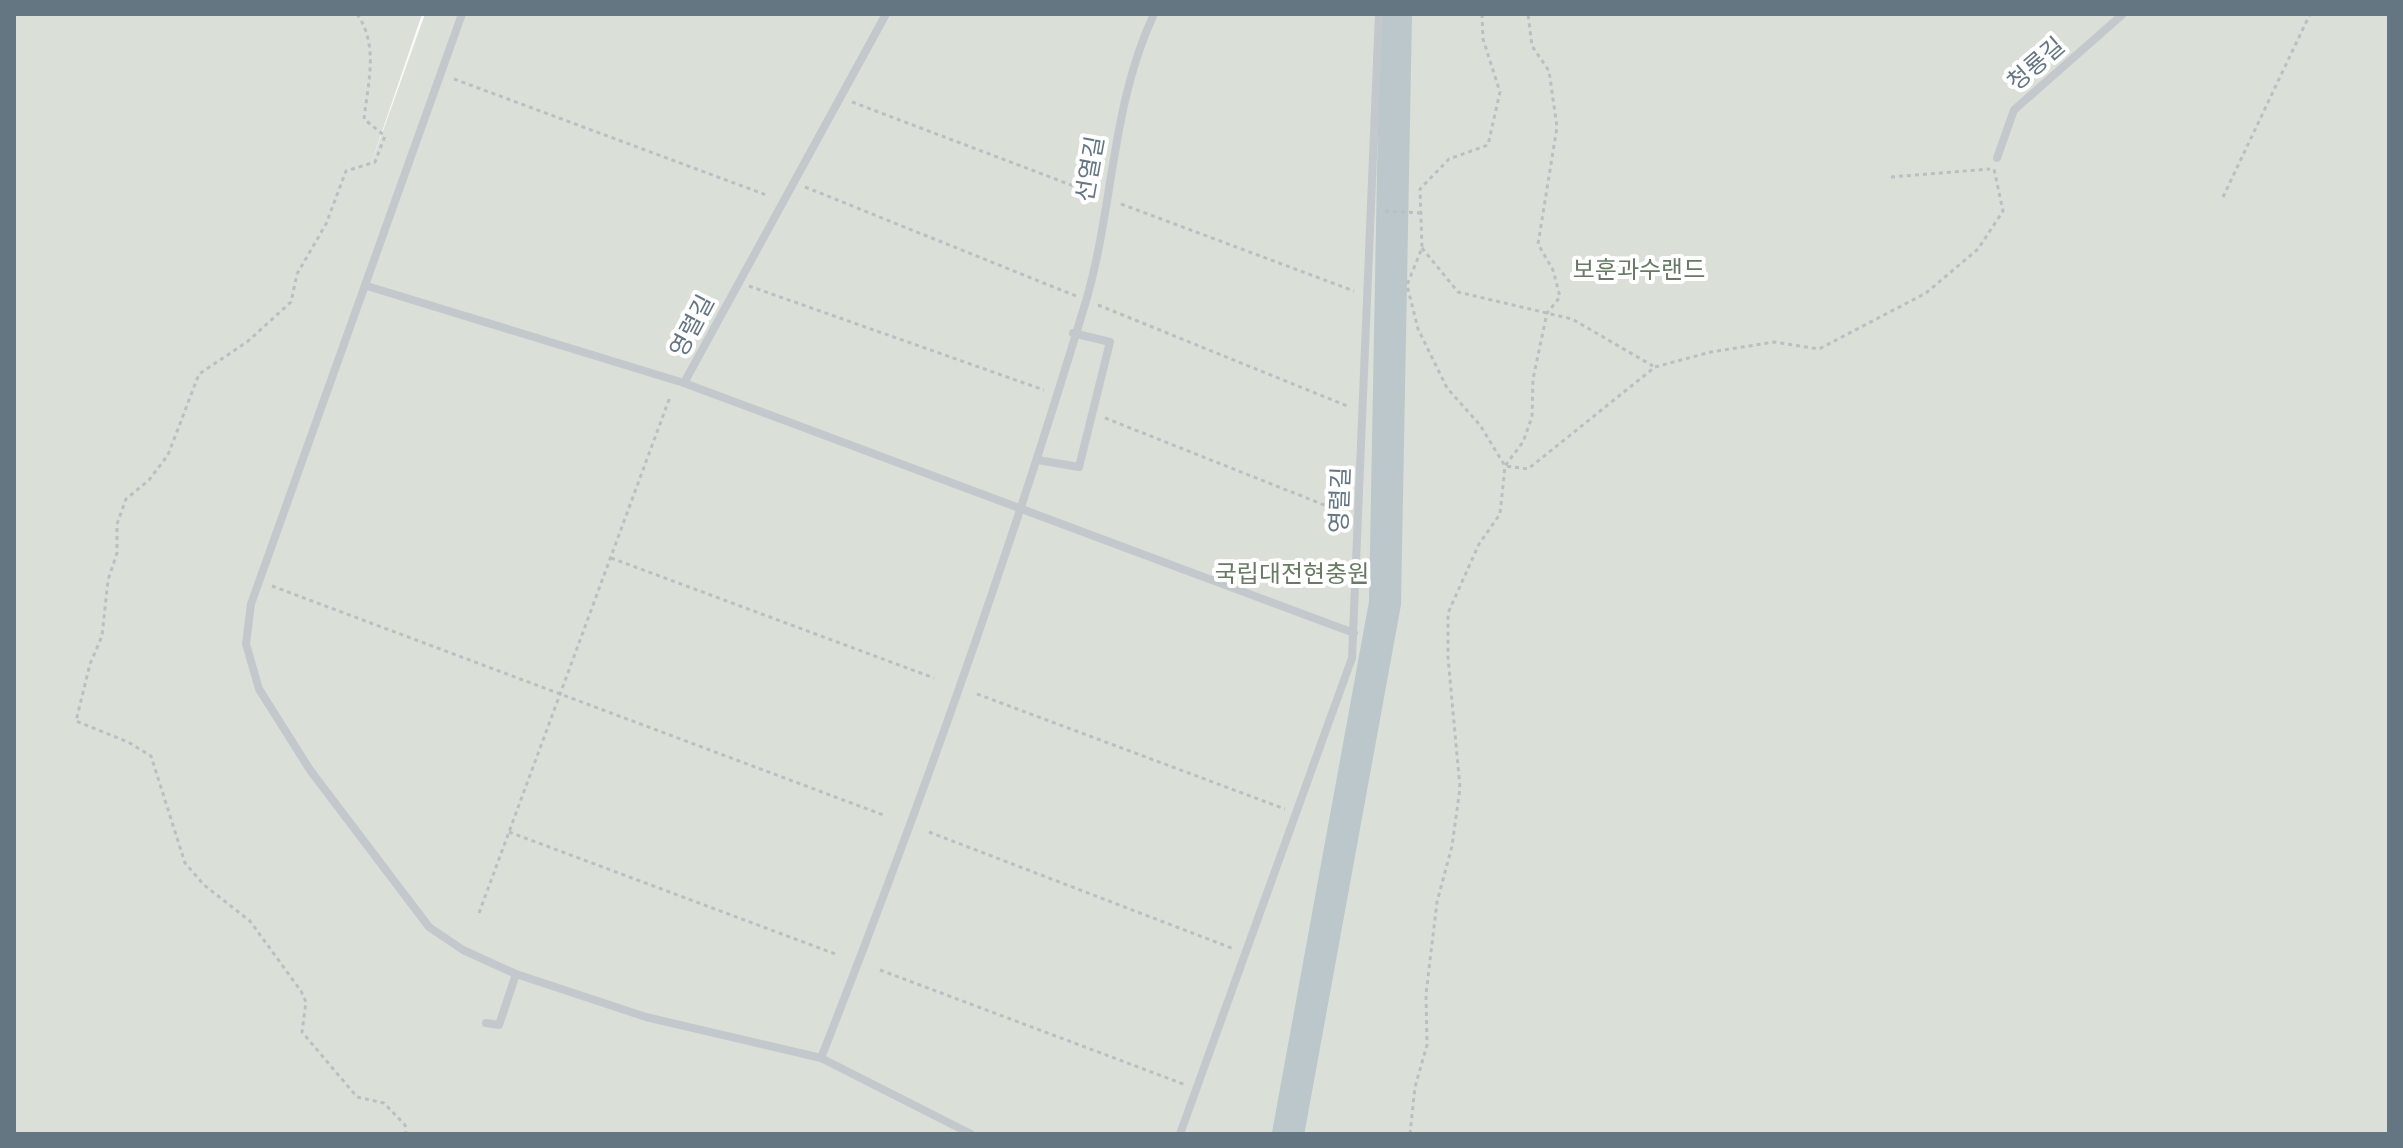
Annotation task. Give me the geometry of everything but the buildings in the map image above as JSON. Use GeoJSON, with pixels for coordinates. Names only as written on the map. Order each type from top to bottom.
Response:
{"type":"FeatureCollection","features":[{"type":"Feature","properties":{"kind":"lane"},"geometry":{"type":"LineString","coordinates":[[462,14],[251,604],[246,644],[259,689],[310,770],[429,927],[463,950],[516,974],[646,1017],[821,1058],[971,1134]]}},
{"type":"Feature","properties":{"kind":"lane","name":"영렬길"},"geometry":{"type":"LineString","coordinates":[[886,14],[684,383],[1022,512],[1354,633],[1379,14]]}},
{"type":"Feature","properties":{"kind":"lane","name":"선열길"},"geometry":{"type":"LineString","coordinates":[[1073,333],[1086,300],[1129,74],[1154,14]]}},
{"type":"Feature","properties":{"kind":"lane","name":"청룡길"},"geometry":{"type":"LineString","coordinates":[[1997,158],[2014,110],[2123,14]]}},
{"type":"Feature","properties":{"kind":"lane"},"geometry":{"type":"LineString","coordinates":[[367,286],[684,383]]}},
{"type":"Feature","properties":{"kind":"lane"},"geometry":{"type":"LineString","coordinates":[[821,1058],[913,821],[1022,512],[1038,460],[1058,395],[1073,333],[1110,342],[1079,467],[1038,460]]}},
{"type":"Feature","properties":{"kind":"lane"},"geometry":{"type":"LineString","coordinates":[[1180,1134],[1352,658],[1354,633]]}},
{"type":"Feature","properties":{"kind":"lane"},"geometry":{"type":"LineString","coordinates":[[486,1023],[499,1025],[516,974]]}},
{"type":"Feature","properties":{"kind":"path"},"geometry":{"type":"LineString","coordinates":[[357,14],[369,30],[370,45],[364,119],[385,136],[375,162],[346,171],[326,224],[297,274],[291,302],[236,351],[199,374],[168,455],[149,480],[126,499],[117,524],[117,553],[108,580],[102,636],[90,664],[76,721],[128,742],[151,756],[185,863],[204,885],[250,921],[301,991],[306,1002],[302,1032],[319,1055],[357,1097],[384,1103],[405,1125],[406,1134]]}},
{"type":"Feature","properties":{"kind":"path"},"geometry":{"type":"LineString","coordinates":[[1482,14],[1483,39],[1500,92],[1488,145],[1449,159],[1420,189],[1422,248],[1407,285],[1418,329],[1447,388],[1480,425],[1505,466]]}},
{"type":"Feature","properties":{"kind":"path"},"geometry":{"type":"LineString","coordinates":[[1410,1134],[1415,1087],[1427,1045],[1426,994],[1437,902],[1452,846],[1460,788],[1448,657],[1448,613],[1479,544],[1500,514],[1505,466],[1523,442],[1532,417],[1533,379],[1547,313],[1560,297],[1553,270],[1538,244],[1557,127],[1549,71],[1532,46],[1528,14]]}},
{"type":"Feature","properties":{"kind":"path"},"geometry":{"type":"LineString","coordinates":[[2223,197],[2310,14]]}},
{"type":"Feature","properties":{"kind":"path"},"geometry":{"type":"LineString","coordinates":[[454,79],[769,196]]}},
{"type":"Feature","properties":{"kind":"path"},"geometry":{"type":"LineString","coordinates":[[1505,466],[1528,469],[1655,367],[1711,352],[1774,342],[1819,349],[1926,293],[1978,249],[2003,211],[1994,169],[1997,158]]}},
{"type":"Feature","properties":{"kind":"path"},"geometry":{"type":"LineString","coordinates":[[1891,177],[1994,169]]}},
{"type":"Feature","properties":{"kind":"path"},"geometry":{"type":"LineString","coordinates":[[1384,210],[1421,213]]}},
{"type":"Feature","properties":{"kind":"path"},"geometry":{"type":"LineString","coordinates":[[1422,248],[1458,292],[1572,319],[1655,367]]}},
{"type":"Feature","properties":{"kind":"path"},"geometry":{"type":"LineString","coordinates":[[738,283],[1058,395]]}},
{"type":"Feature","properties":{"kind":"path"},"geometry":{"type":"LineString","coordinates":[[479,913],[670,397]]}},
{"type":"Feature","properties":{"kind":"path"},"geometry":{"type":"LineString","coordinates":[[1090,413],[1359,519]]}},
{"type":"Feature","properties":{"kind":"path"},"geometry":{"type":"LineString","coordinates":[[610,558],[934,678]]}},
{"type":"Feature","properties":{"kind":"path"},"geometry":{"type":"LineString","coordinates":[[264,583],[886,816]]}},
{"type":"Feature","properties":{"kind":"path"},"geometry":{"type":"LineString","coordinates":[[977,694],[1296,813]]}},
{"type":"Feature","properties":{"kind":"path"},"geometry":{"type":"LineString","coordinates":[[509,832],[838,955]]}},
{"type":"Feature","properties":{"kind":"path"},"geometry":{"type":"LineString","coordinates":[[929,832],[1245,953]]}},
{"type":"Feature","properties":{"kind":"path"},"geometry":{"type":"LineString","coordinates":[[880,970],[1197,1089]]}},
{"type":"Feature","properties":{"kind":"green space","name":"국립대전현충원"},"geometry":{"type":"Polygon","coordinates":[[[14,14],[422,14],[370,167],[425,14],[2389,14],[2389,1134],[14,1134],[14,14]]]}},
{"type":"Feature","properties":{"kind":"waterway"},"geometry":{"type":"LineString","coordinates":[[1288,1134],[1385,603],[1396,14]]}},
{"type":"Feature","properties":{"kind":"park label","name":"보훈과수랜드"},"geometry":{"type":"Point","coordinates":[1639,270]}}]}
